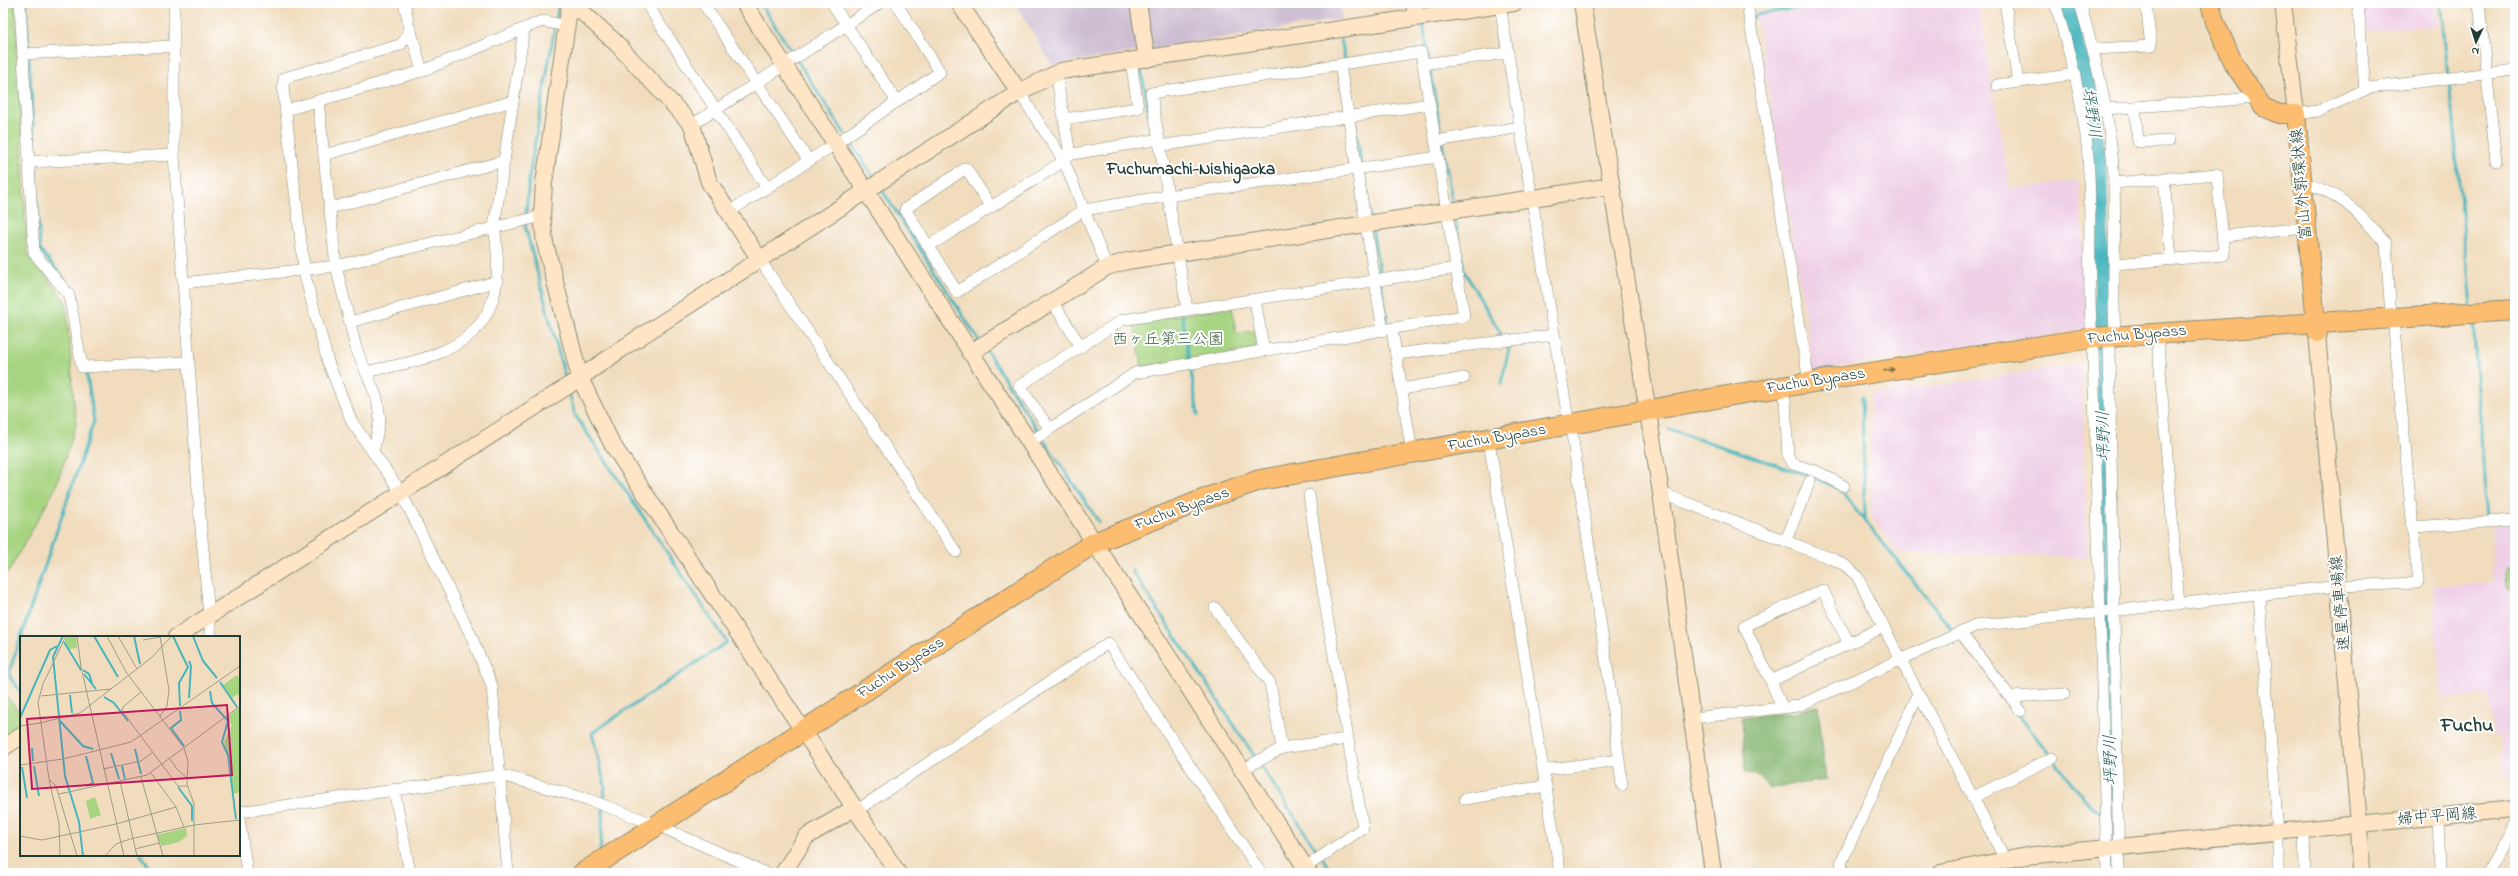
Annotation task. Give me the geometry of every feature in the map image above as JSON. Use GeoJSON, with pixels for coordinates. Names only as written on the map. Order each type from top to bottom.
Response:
{"type":"FeatureCollection","features":[{"type":"Feature","properties":{"kind":"highway","name":"Fuchu Bypass"},"geometry":{"type":"LineString","coordinates":[[2392,324],[2515,310]]}},
{"type":"Feature","properties":{"kind":"highway","name":"Fuchu Bypass"},"geometry":{"type":"LineString","coordinates":[[1097,549],[1237,496],[1284,482],[1490,447],[1808,382],[2102,343],[2392,324],[2515,322]]}},
{"type":"Feature","properties":{"kind":"highway","name":"Fuchu Bypass"},"geometry":{"type":"LineString","coordinates":[[1647,415],[1785,399],[2102,343],[2158,345],[2317,328]]}},
{"type":"Feature","properties":{"kind":"highway","name":"Fuchu Bypass"},"geometry":{"type":"LineString","coordinates":[[583,873],[662,827],[1097,549],[1210,497],[1260,480],[1412,453],[1570,430]]}},
{"type":"Feature","properties":{"kind":"highway","name":"Fuchu Bypass"},"geometry":{"type":"LineString","coordinates":[[601,873],[662,827]]}},
{"type":"Feature","properties":{"kind":"main road","name":"富山外郭環状線"},"geometry":{"type":"LineString","coordinates":[[2210,3],[2215,22],[2235,66],[2263,106],[2279,114],[2296,114],[2317,328]]}},
{"type":"Feature","properties":{"kind":"street"},"geometry":{"type":"LineString","coordinates":[[20,3],[34,253],[69,295],[82,367],[188,362]]}},
{"type":"Feature","properties":{"kind":"street"},"geometry":{"type":"LineString","coordinates":[[174,3],[174,155],[188,362],[211,636]]}},
{"type":"Feature","properties":{"kind":"street"},"geometry":{"type":"LineString","coordinates":[[404,3],[409,27],[422,71]]}},
{"type":"Feature","properties":{"kind":"street"},"geometry":{"type":"LineString","coordinates":[[646,3],[767,188]]}},
{"type":"Feature","properties":{"kind":"street"},"geometry":{"type":"LineString","coordinates":[[703,3],[809,161]]}},
{"type":"Feature","properties":{"kind":"street"},"geometry":{"type":"LineString","coordinates":[[744,3],[1240,768],[1303,871],[1363,828],[1347,739],[1309,495]]}},
{"type":"Feature","properties":{"kind":"street"},"geometry":{"type":"LineString","coordinates":[[832,3],[897,102]]}},
{"type":"Feature","properties":{"kind":"street"},"geometry":{"type":"LineString","coordinates":[[692,125],[880,3]]}},
{"type":"Feature","properties":{"kind":"street"},"geometry":{"type":"LineString","coordinates":[[729,212],[835,144],[940,72],[896,3]]}},
{"type":"Feature","properties":{"kind":"street"},"geometry":{"type":"LineString","coordinates":[[959,3],[1065,157],[1107,267]]}},
{"type":"Feature","properties":{"kind":"street"},"geometry":{"type":"LineString","coordinates":[[1138,3],[1147,59]]}},
{"type":"Feature","properties":{"kind":"street"},"geometry":{"type":"LineString","coordinates":[[1582,3],[1647,415],[1661,493],[1713,873]]}},
{"type":"Feature","properties":{"kind":"street"},"geometry":{"type":"LineString","coordinates":[[1747,3],[1808,382]]}},
{"type":"Feature","properties":{"kind":"street"},"geometry":{"type":"LineString","coordinates":[[2005,3],[2018,82]]}},
{"type":"Feature","properties":{"kind":"street"},"geometry":{"type":"LineString","coordinates":[[2055,3],[2076,74],[2082,114],[2102,343],[2112,612],[2112,848],[2107,873]]}},
{"type":"Feature","properties":{"kind":"street"},"geometry":{"type":"LineString","coordinates":[[2080,3],[2094,49],[2106,109],[2114,182],[2115,264],[2102,343],[2100,613],[2112,848],[2119,873]]}},
{"type":"Feature","properties":{"kind":"street"},"geometry":{"type":"LineString","coordinates":[[2094,49],[2151,46],[2146,3]]}},
{"type":"Feature","properties":{"kind":"street"},"geometry":{"type":"LineString","coordinates":[[2282,3],[2296,114],[2318,111],[2365,90],[2401,82],[2515,70]]}},
{"type":"Feature","properties":{"kind":"street"},"geometry":{"type":"LineString","coordinates":[[2358,3],[2365,90]]}},
{"type":"Feature","properties":{"kind":"street"},"geometry":{"type":"LineString","coordinates":[[2479,3],[2496,161]]}},
{"type":"Feature","properties":{"kind":"street"},"geometry":{"type":"LineString","coordinates":[[178,636],[580,378],[626,346],[1019,92],[1061,70],[1147,59],[1415,10],[1507,4],[1508,54],[1570,430],[1610,686],[1622,785]]}},
{"type":"Feature","properties":{"kind":"street"},"geometry":{"type":"LineString","coordinates":[[898,873],[612,444],[580,378],[545,243],[542,216],[544,183],[570,5],[581,12],[616,43],[692,125],[710,182],[760,260],[956,552]]}},
{"type":"Feature","properties":{"kind":"street"},"geometry":{"type":"LineString","coordinates":[[286,110],[422,71],[542,21],[567,26]]}},
{"type":"Feature","properties":{"kind":"street"},"geometry":{"type":"LineString","coordinates":[[409,27],[408,38],[400,45],[284,78],[283,88],[304,270],[328,362],[341,398],[352,422],[401,492],[470,633],[492,686],[501,775],[508,873]]}},
{"type":"Feature","properties":{"kind":"street"},"geometry":{"type":"LineString","coordinates":[[366,372],[443,352],[468,337],[487,314],[498,281],[498,254],[494,227],[524,28]]}},
{"type":"Feature","properties":{"kind":"street"},"geometry":{"type":"LineString","coordinates":[[23,54],[173,46]]}},
{"type":"Feature","properties":{"kind":"street"},"geometry":{"type":"LineString","coordinates":[[1030,442],[1135,374],[1264,351],[1388,334],[1464,316],[1458,268],[1421,52],[1151,93],[1187,310]]}},
{"type":"Feature","properties":{"kind":"street"},"geometry":{"type":"LineString","coordinates":[[1423,64],[1508,54]]}},
{"type":"Feature","properties":{"kind":"street"},"geometry":{"type":"LineString","coordinates":[[1064,119],[1138,108],[1131,61]]}},
{"type":"Feature","properties":{"kind":"street"},"geometry":{"type":"LineString","coordinates":[[1340,64],[1375,280],[1388,334],[1396,354],[1412,453]]}},
{"type":"Feature","properties":{"kind":"street"},"geometry":{"type":"LineString","coordinates":[[1056,73],[1064,119],[1065,157]]}},
{"type":"Feature","properties":{"kind":"street"},"geometry":{"type":"LineString","coordinates":[[1997,85],[2076,74]]}},
{"type":"Feature","properties":{"kind":"street"},"geometry":{"type":"LineString","coordinates":[[2082,114],[2106,109],[2257,98]]}},
{"type":"Feature","properties":{"kind":"street"},"geometry":{"type":"LineString","coordinates":[[318,101],[336,266],[356,348],[377,398],[380,419],[373,453]]}},
{"type":"Feature","properties":{"kind":"street"},"geometry":{"type":"LineString","coordinates":[[324,155],[513,101]]}},
{"type":"Feature","properties":{"kind":"street"},"geometry":{"type":"LineString","coordinates":[[929,246],[991,207],[1065,157],[1430,104]]}},
{"type":"Feature","properties":{"kind":"street"},"geometry":{"type":"LineString","coordinates":[[2135,107],[2138,142],[2169,141]]}},
{"type":"Feature","properties":{"kind":"street"},"geometry":{"type":"LineString","coordinates":[[1436,140],[1521,127]]}},
{"type":"Feature","properties":{"kind":"street"},"geometry":{"type":"LineString","coordinates":[[30,162],[174,155]]}},
{"type":"Feature","properties":{"kind":"street"},"geometry":{"type":"LineString","coordinates":[[991,207],[966,168],[906,209],[957,292],[1084,210],[1168,196],[1438,157]]}},
{"type":"Feature","properties":{"kind":"street"},"geometry":{"type":"LineString","coordinates":[[330,208],[504,161]]}},
{"type":"Feature","properties":{"kind":"street"},"geometry":{"type":"LineString","coordinates":[[2114,182],[2217,174],[2224,255],[2115,264]]}},
{"type":"Feature","properties":{"kind":"street"},"geometry":{"type":"LineString","coordinates":[[2164,178],[2171,260]]}},
{"type":"Feature","properties":{"kind":"street"},"geometry":{"type":"LineString","coordinates":[[1693,718],[1798,706],[1975,626],[2179,605],[2340,586],[2418,583],[2392,324],[2386,243],[2344,200],[2319,186],[2302,184]]}},
{"type":"Feature","properties":{"kind":"street"},"geometry":{"type":"LineString","coordinates":[[970,353],[1107,267],[1178,252],[1611,186]]}},
{"type":"Feature","properties":{"kind":"street"},"geometry":{"type":"LineString","coordinates":[[183,283],[336,266],[542,216]]}},
{"type":"Feature","properties":{"kind":"street"},"geometry":{"type":"LineString","coordinates":[[2222,236],[2306,228]]}},
{"type":"Feature","properties":{"kind":"street"},"geometry":{"type":"LineString","coordinates":[[1050,429],[1019,386],[1122,320],[1458,268]]}},
{"type":"Feature","properties":{"kind":"street"},"geometry":{"type":"LineString","coordinates":[[350,322],[498,281]]}},
{"type":"Feature","properties":{"kind":"street"},"geometry":{"type":"LineString","coordinates":[[1255,300],[1264,351]]}},
{"type":"Feature","properties":{"kind":"street"},"geometry":{"type":"LineString","coordinates":[[1052,301],[1081,347]]}},
{"type":"Feature","properties":{"kind":"street","name":"速星停車場線"},"geometry":{"type":"LineString","coordinates":[[2317,328],[2359,824],[2360,873]]}},
{"type":"Feature","properties":{"kind":"street"},"geometry":{"type":"LineString","coordinates":[[1396,354],[1554,335]]}},
{"type":"Feature","properties":{"kind":"street"},"geometry":{"type":"LineString","coordinates":[[2158,345],[2179,605]]}},
{"type":"Feature","properties":{"kind":"street"},"geometry":{"type":"LineString","coordinates":[[1402,389],[1464,378]]}},
{"type":"Feature","properties":{"kind":"street"},"geometry":{"type":"LineString","coordinates":[[1785,399],[1788,457],[1793,464],[1818,472],[1844,486]]}},
{"type":"Feature","properties":{"kind":"street"},"geometry":{"type":"LineString","coordinates":[[1490,447],[1560,873]]}},
{"type":"Feature","properties":{"kind":"street"},"geometry":{"type":"LineString","coordinates":[[1786,540],[1810,481]]}},
{"type":"Feature","properties":{"kind":"street"},"geometry":{"type":"LineString","coordinates":[[1661,493],[1786,540],[1846,566],[1857,576],[1882,627],[2004,859]]}},
{"type":"Feature","properties":{"kind":"street"},"geometry":{"type":"LineString","coordinates":[[2412,527],[2515,520]]}},
{"type":"Feature","properties":{"kind":"street"},"geometry":{"type":"LineString","coordinates":[[1782,708],[1771,681],[1744,626],[1823,590],[1849,644]]}},
{"type":"Feature","properties":{"kind":"street"},"geometry":{"type":"LineString","coordinates":[[2259,596],[2278,832],[2278,873]]}},
{"type":"Feature","properties":{"kind":"street"},"geometry":{"type":"LineString","coordinates":[[1215,608],[1270,684],[1282,748]]}},
{"type":"Feature","properties":{"kind":"street"},"geometry":{"type":"LineString","coordinates":[[1771,681],[1882,627]]}},
{"type":"Feature","properties":{"kind":"street"},"geometry":{"type":"LineString","coordinates":[[1961,633],[2021,710]]}},
{"type":"Feature","properties":{"kind":"street"},"geometry":{"type":"LineString","coordinates":[[783,873],[806,837],[855,809],[1108,643],[1262,873]]}},
{"type":"Feature","properties":{"kind":"street"},"geometry":{"type":"LineString","coordinates":[[2011,697],[2064,694]]}},
{"type":"Feature","properties":{"kind":"street"},"geometry":{"type":"LineString","coordinates":[[1843,873],[1841,863],[1918,695]]}},
{"type":"Feature","properties":{"kind":"street"},"geometry":{"type":"LineString","coordinates":[[3,748],[20,737]]}},
{"type":"Feature","properties":{"kind":"street"},"geometry":{"type":"LineString","coordinates":[[1240,768],[1249,766],[1282,748],[1347,739]]}},
{"type":"Feature","properties":{"kind":"street"},"geometry":{"type":"LineString","coordinates":[[1972,798],[2052,758]]}},
{"type":"Feature","properties":{"kind":"street"},"geometry":{"type":"LineString","coordinates":[[1544,770],[1618,760]]}},
{"type":"Feature","properties":{"kind":"street"},"geometry":{"type":"LineString","coordinates":[[240,812],[501,775],[587,799],[662,827],[766,873]]}},
{"type":"Feature","properties":{"kind":"street"},"geometry":{"type":"LineString","coordinates":[[1465,799],[1546,786]]}},
{"type":"Feature","properties":{"kind":"street"},"geometry":{"type":"LineString","coordinates":[[394,789],[410,873]]}},
{"type":"Feature","properties":{"kind":"street","name":"婦中平岡線"},"geometry":{"type":"LineString","coordinates":[[1940,873],[2004,859],[2515,809]]}},
{"type":"Feature","properties":{"kind":"street"},"geometry":{"type":"LineString","coordinates":[[2438,816],[2440,873]]}},
{"type":"Feature","properties":{"kind":"street"},"geometry":{"type":"LineString","coordinates":[[240,824],[247,873]]}},
{"type":"Feature","properties":{"kind":"street"},"geometry":{"type":"LineString","coordinates":[[2487,873],[2515,825]]}},
{"type":"Feature","properties":{"kind":"street"},"geometry":{"type":"LineString","coordinates":[[2304,830],[2305,873]]}},
{"type":"Feature","properties":{"kind":"shaded area"},"geometry":{"type":"Polygon","coordinates":[[[1015,3],[1339,3],[1342,19],[1052,65],[1015,3]]]}},
{"type":"Feature","properties":{"kind":"shaded area"},"geometry":{"type":"Polygon","coordinates":[[[1844,3],[1978,3],[2010,189],[2079,181],[2088,329],[1814,370],[1756,17],[1844,3]]]}},
{"type":"Feature","properties":{"kind":"shaded area"},"geometry":{"type":"Polygon","coordinates":[[[2362,3],[2435,3],[2437,26],[2365,31],[2362,3]]]}},
{"type":"Feature","properties":{"kind":"shaded area"},"geometry":{"type":"Polygon","coordinates":[[[2082,364],[2087,557],[1899,553],[1872,518],[1870,395],[2082,364]]]}},
{"type":"Feature","properties":{"kind":"shaded area"},"geometry":{"type":"Polygon","coordinates":[[[2515,524],[2515,777],[2506,778],[2500,736],[2494,737],[2489,695],[2442,698],[2433,587],[2494,583],[2491,526],[2515,524]]]}},
{"type":"Feature","properties":{"kind":"green space"},"geometry":{"type":"Polygon","coordinates":[[[3,3],[15,3],[27,252],[66,302],[76,425],[55,489],[9,571],[3,577],[3,3]]]}},
{"type":"Feature","properties":{"kind":"green space","name":"西ヶ丘第三公園"},"geometry":{"type":"Polygon","coordinates":[[[1232,307],[1236,333],[1256,331],[1258,342],[1254,349],[1142,367],[1134,322],[1232,307]]]}},
{"type":"Feature","properties":{"kind":"green space"},"geometry":{"type":"Polygon","coordinates":[[[2515,568],[2515,589],[2507,589],[2506,570],[2515,568]]]}},
{"type":"Feature","properties":{"kind":"green space"},"geometry":{"type":"Polygon","coordinates":[[[3,692],[20,713],[20,731],[3,742],[3,692]]]}},
{"type":"Feature","properties":{"kind":"green space"},"geometry":{"type":"Polygon","coordinates":[[[1818,705],[1826,780],[1768,788],[1760,776],[1745,772],[1742,717],[1798,712],[1818,705]]]}},
{"type":"Feature","properties":{"kind":"waterway"},"geometry":{"type":"LineString","coordinates":[[26,3],[29,51]]}},
{"type":"Feature","properties":{"kind":"waterway"},"geometry":{"type":"LineString","coordinates":[[556,21],[559,3]]}},
{"type":"Feature","properties":{"kind":"waterway"},"geometry":{"type":"LineString","coordinates":[[760,3],[794,55]]}},
{"type":"Feature","properties":{"kind":"waterway"},"geometry":{"type":"LineString","coordinates":[[1753,18],[1756,15],[1823,3]]}},
{"type":"Feature","properties":{"kind":"waterway","name":"坪野川"},"geometry":{"type":"LineString","coordinates":[[2065,3],[2089,89],[2099,171],[2113,873]]}},
{"type":"Feature","properties":{"kind":"waterway"},"geometry":{"type":"LineString","coordinates":[[2441,3],[2448,76]]}},
{"type":"Feature","properties":{"kind":"waterway"},"geometry":{"type":"LineString","coordinates":[[1423,22],[1429,60]]}},
{"type":"Feature","properties":{"kind":"waterway"},"geometry":{"type":"LineString","coordinates":[[555,26],[529,177],[525,226],[566,381]]}},
{"type":"Feature","properties":{"kind":"waterway"},"geometry":{"type":"LineString","coordinates":[[1341,38],[1354,113]]}},
{"type":"Feature","properties":{"kind":"waterway"},"geometry":{"type":"LineString","coordinates":[[29,57],[35,159]]}},
{"type":"Feature","properties":{"kind":"waterway"},"geometry":{"type":"LineString","coordinates":[[797,60],[845,134]]}},
{"type":"Feature","properties":{"kind":"waterway"},"geometry":{"type":"LineString","coordinates":[[1140,64],[1152,130]]}},
{"type":"Feature","properties":{"kind":"waterway"},"geometry":{"type":"LineString","coordinates":[[1430,66],[1441,137]]}},
{"type":"Feature","properties":{"kind":"waterway"},"geometry":{"type":"LineString","coordinates":[[2449,81],[2471,306]]}},
{"type":"Feature","properties":{"kind":"waterway"},"geometry":{"type":"LineString","coordinates":[[1354,119],[1370,218]]}},
{"type":"Feature","properties":{"kind":"waterway"},"geometry":{"type":"LineString","coordinates":[[848,139],[875,179]]}},
{"type":"Feature","properties":{"kind":"waterway"},"geometry":{"type":"LineString","coordinates":[[1442,143],[1453,206]]}},
{"type":"Feature","properties":{"kind":"waterway"},"geometry":{"type":"LineString","coordinates":[[35,165],[40,250],[74,291],[75,296]]}},
{"type":"Feature","properties":{"kind":"waterway"},"geometry":{"type":"LineString","coordinates":[[880,187],[980,342]]}},
{"type":"Feature","properties":{"kind":"waterway"},"geometry":{"type":"LineString","coordinates":[[1455,216],[1464,271],[1504,339]]}},
{"type":"Feature","properties":{"kind":"waterway"},"geometry":{"type":"LineString","coordinates":[[1372,227],[1380,277]]}},
{"type":"Feature","properties":{"kind":"waterway"},"geometry":{"type":"LineString","coordinates":[[1381,283],[1388,326]]}},
{"type":"Feature","properties":{"kind":"waterway"},"geometry":{"type":"LineString","coordinates":[[1182,313],[1189,360]]}},
{"type":"Feature","properties":{"kind":"waterway"},"geometry":{"type":"LineString","coordinates":[[2473,320],[2487,520]]}},
{"type":"Feature","properties":{"kind":"waterway"},"geometry":{"type":"LineString","coordinates":[[1501,384],[1509,348],[1506,344]]}},
{"type":"Feature","properties":{"kind":"waterway"},"geometry":{"type":"LineString","coordinates":[[986,350],[1039,432]]}},
{"type":"Feature","properties":{"kind":"waterway"},"geometry":{"type":"LineString","coordinates":[[1190,366],[1198,415]]}},
{"type":"Feature","properties":{"kind":"waterway"},"geometry":{"type":"LineString","coordinates":[[21,636],[94,421],[86,369]]}},
{"type":"Feature","properties":{"kind":"waterway"},"geometry":{"type":"LineString","coordinates":[[1811,369],[1812,372],[1833,369]]}},
{"type":"Feature","properties":{"kind":"waterway"},"geometry":{"type":"LineString","coordinates":[[569,392],[575,415],[727,642],[592,733],[605,786],[600,853]]}},
{"type":"Feature","properties":{"kind":"waterway"},"geometry":{"type":"LineString","coordinates":[[1862,396],[1865,518]]}},
{"type":"Feature","properties":{"kind":"waterway"},"geometry":{"type":"LineString","coordinates":[[1669,429],[1813,477],[1839,489],[1954,632]]}},
{"type":"Feature","properties":{"kind":"waterway"},"geometry":{"type":"LineString","coordinates":[[1042,437],[1099,522]]}},
{"type":"Feature","properties":{"kind":"waterway"},"geometry":{"type":"LineString","coordinates":[[1132,571],[1320,855]]}},
{"type":"Feature","properties":{"kind":"waterway"},"geometry":{"type":"LineString","coordinates":[[20,639],[10,669],[10,677],[20,691]]}},
{"type":"Feature","properties":{"kind":"waterway"},"geometry":{"type":"LineString","coordinates":[[2018,714],[2050,755]]}},
{"type":"Feature","properties":{"kind":"waterway"},"geometry":{"type":"LineString","coordinates":[[2054,760],[2082,796],[2102,816]]}},
{"type":"Feature","properties":{"kind":"waterway"},"geometry":{"type":"LineString","coordinates":[[142,856],[154,873]]}},
{"type":"Feature","properties":{"kind":"waterway"},"geometry":{"type":"LineString","coordinates":[[1323,859],[1332,873]]}},
{"type":"Feature","properties":{"kind":"district","name":"Fuchumachi-Nishigaoka"},"geometry":{"type":"Point","coordinates":[1191,169]}},
{"type":"Feature","properties":{"kind":"district","name":"Fuchu"},"geometry":{"type":"Point","coordinates":[2467,726]}}]}
